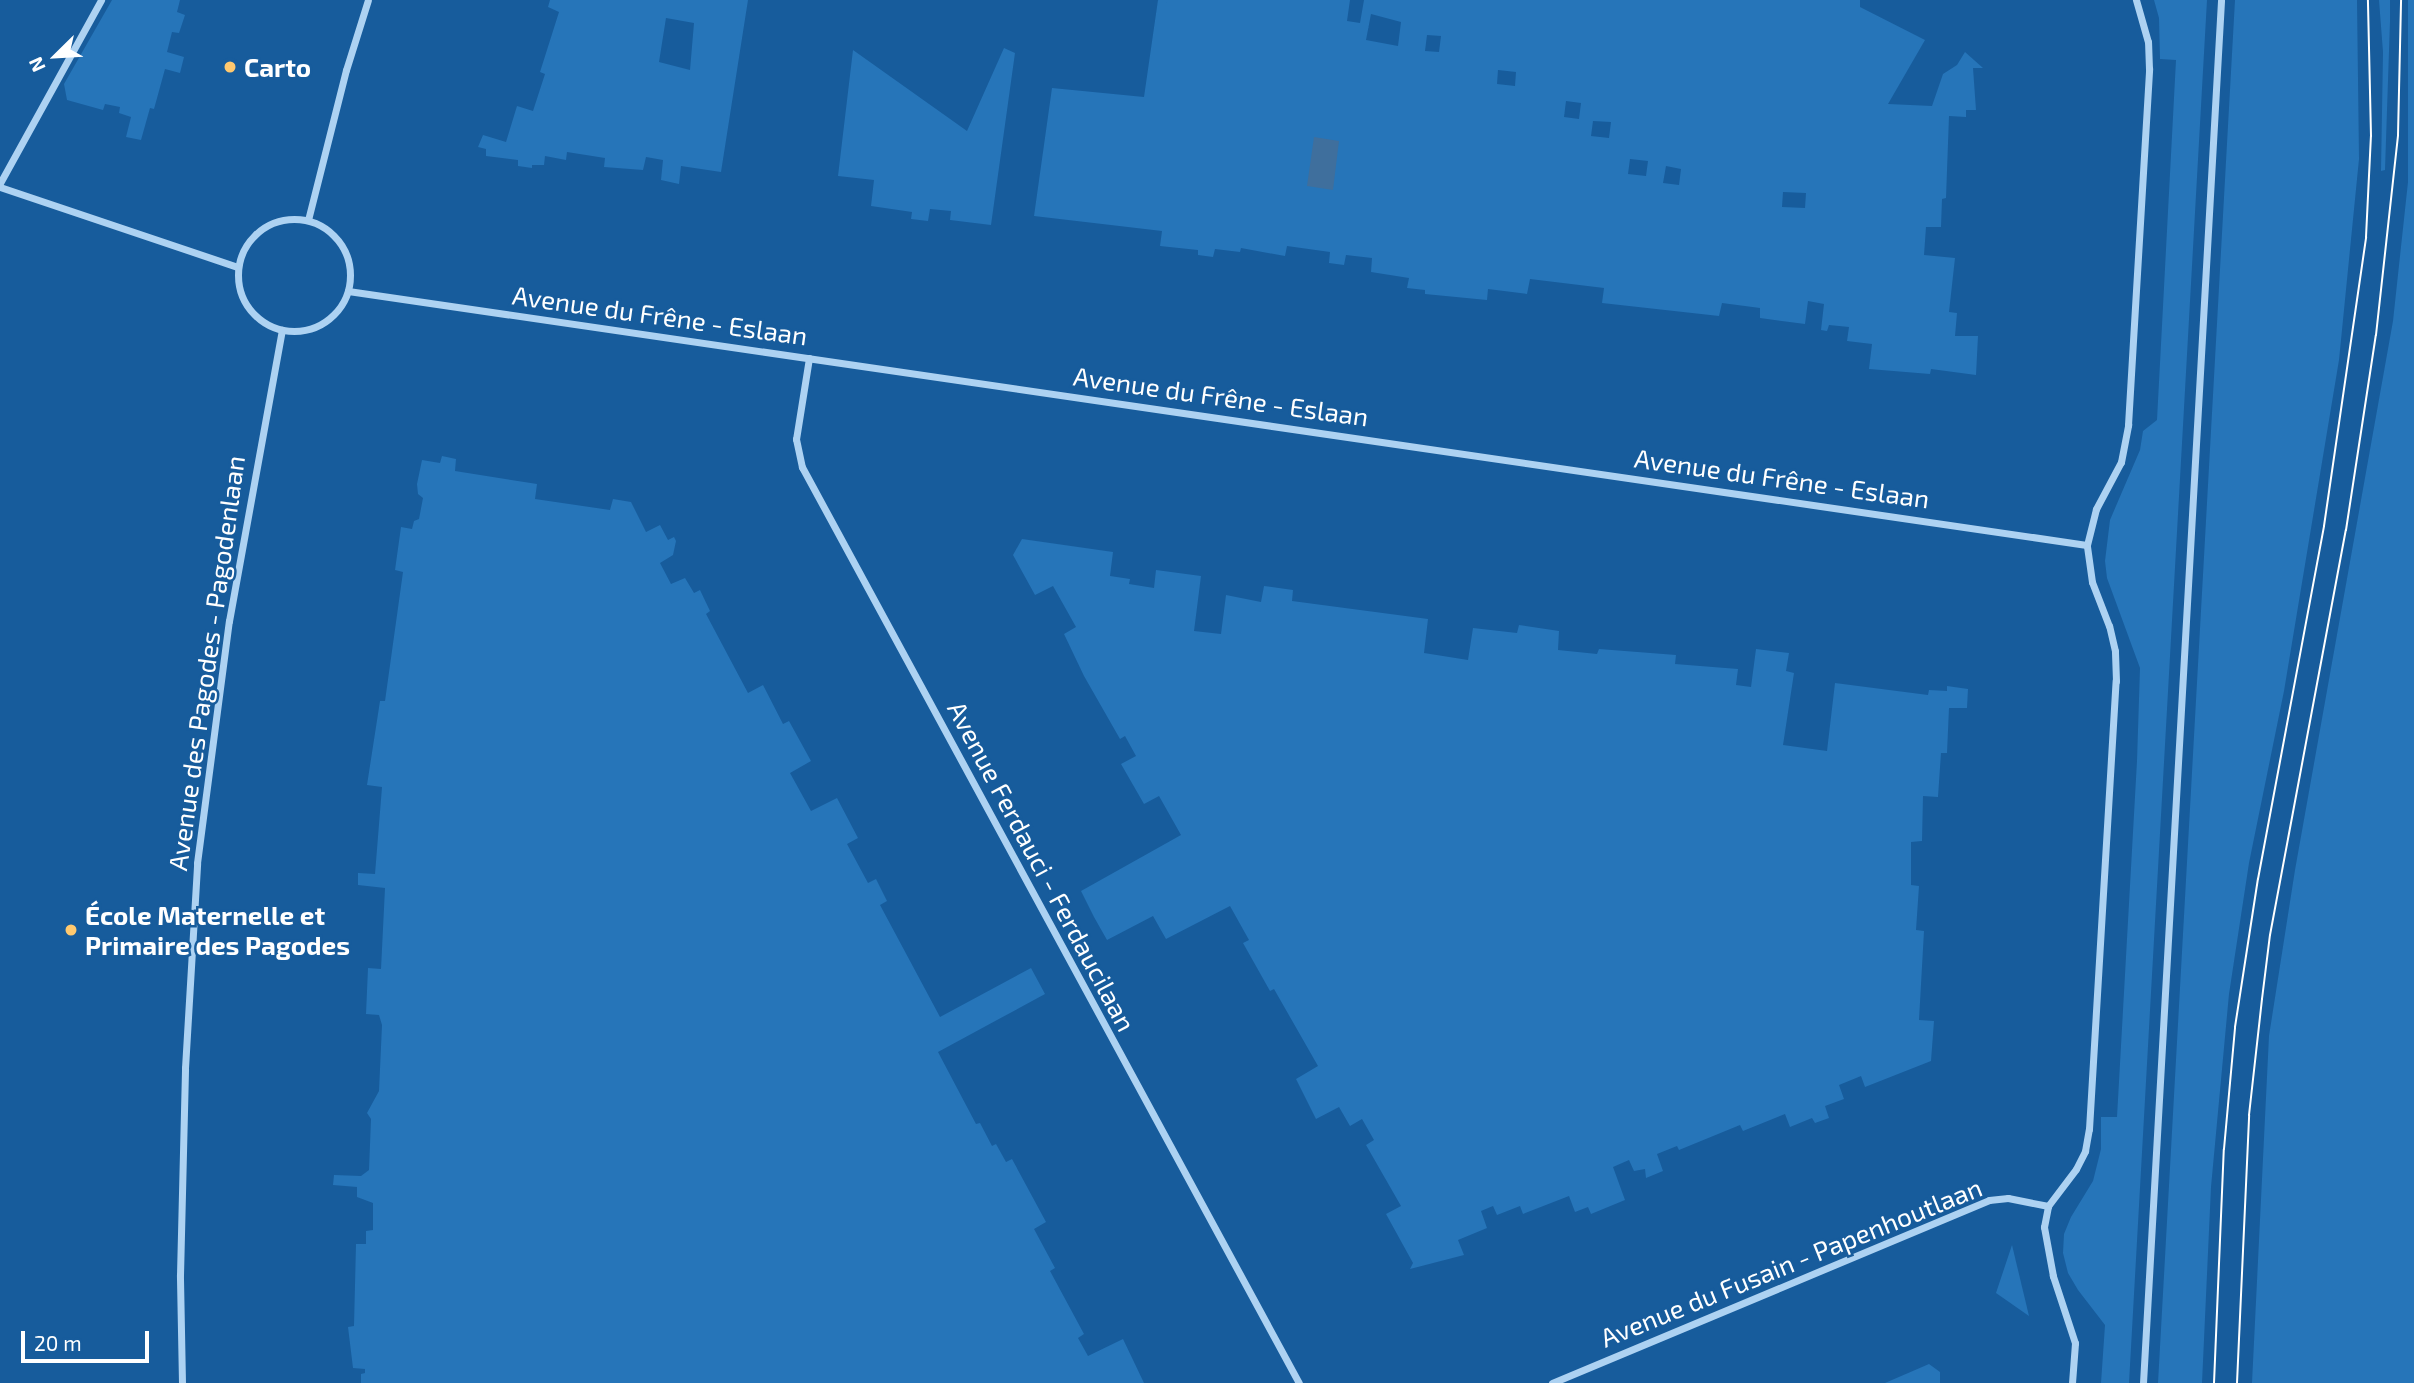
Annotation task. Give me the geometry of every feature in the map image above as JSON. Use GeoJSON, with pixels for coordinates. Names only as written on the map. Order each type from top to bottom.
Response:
{"type":"FeatureCollection","features":[{"type":"Feature","properties":{"kind":"street"},"geometry":{"type":"LineString","coordinates":[[101,0],[0,185],[238,267]]}},
{"type":"Feature","properties":{"kind":"street"},"geometry":{"type":"LineString","coordinates":[[308,220],[346,70],[369,0]]}},
{"type":"Feature","properties":{"kind":"street"},"geometry":{"type":"LineString","coordinates":[[2072,1383],[2075,1343],[2047,1253],[2044,1227],[2048,1206],[2076,1169],[2089,1129],[2114,723],[2115,651],[2092,582],[2087,545],[2096,509],[2121,463],[2128,425],[2149,69],[2148,42],[2136,0]]}},
{"type":"Feature","properties":{"kind":"street"},"geometry":{"type":"LineString","coordinates":[[2143,1383],[2221,0]]}},
{"type":"Feature","properties":{"kind":"street"},"geometry":{"type":"LineString","coordinates":[[308,220],[322,226],[343,247],[349,261],[348,291],[334,315],[322,323],[302,330],[282,330],[257,317],[248,307],[241,295],[238,267],[244,249],[255,234],[280,221],[308,220]]}},
{"type":"Feature","properties":{"kind":"street","name":"Avenue du Frêne - Eslaan"},"geometry":{"type":"LineString","coordinates":[[348,291],[2087,545]]}},
{"type":"Feature","properties":{"kind":"street","name":"Avenue des Pagodes - Pagodenlaan"},"geometry":{"type":"LineString","coordinates":[[182,1383],[180,1275],[185,1068],[197,863],[231,609],[282,330]]}},
{"type":"Feature","properties":{"kind":"street","name":"Avenue Ferdauci - Ferdaucilaan"},"geometry":{"type":"LineString","coordinates":[[808,358],[796,439],[802,467],[1299,1383]]}},
{"type":"Feature","properties":{"kind":"street","name":"Avenue du Fusain - Papenhoutlaan"},"geometry":{"type":"LineString","coordinates":[[1552,1383],[1990,1200],[2008,1198],[2048,1206]]}},
{"type":"Feature","properties":{"kind":"shaded area"},"geometry":{"type":"Polygon","coordinates":[[[112,0],[180,0],[177,12],[185,15],[179,33],[172,32],[167,52],[184,57],[180,73],[165,69],[154,109],[150,108],[141,140],[126,137],[131,117],[119,113],[120,107],[105,104],[103,110],[67,100],[64,84],[112,0]]]}},
{"type":"Feature","properties":{"kind":"shaded area"},"geometry":{"type":"Polygon","coordinates":[[[550,0],[748,0],[721,172],[681,166],[679,184],[661,180],[663,160],[646,157],[643,170],[604,167],[605,158],[567,152],[566,160],[545,156],[544,165],[532,165],[532,168],[518,166],[518,160],[486,156],[486,149],[478,147],[483,135],[506,142],[517,106],[533,111],[545,74],[540,72],[559,12],[548,7],[550,0]],[[666,18],[659,62],[690,70],[694,23],[666,18]]]}},
{"type":"Feature","properties":{"kind":"shaded area"},"geometry":{"type":"Polygon","coordinates":[[[1158,0],[1350,0],[1347,21],[1360,23],[1364,0],[1860,0],[1860,7],[1925,40],[1888,104],[1932,106],[1943,74],[1957,65],[1965,52],[1983,68],[1973,68],[1976,110],[1966,110],[1966,117],[1949,116],[1946,198],[1942,199],[1941,227],[1926,227],[1924,255],[1955,258],[1949,312],[1957,313],[1955,336],[1978,336],[1976,375],[1931,369],[1930,374],[1869,369],[1872,344],[1847,341],[1849,327],[1829,325],[1827,331],[1821,330],[1824,304],[1808,301],[1805,324],[1760,318],[1760,308],[1722,303],[1719,316],[1602,303],[1604,288],[1530,279],[1527,294],[1488,289],[1487,300],[1425,294],[1425,290],[1407,288],[1409,278],[1371,272],[1372,258],[1346,255],[1344,265],[1329,263],[1330,252],[1287,246],[1285,256],[1241,248],[1240,252],[1215,249],[1213,257],[1198,255],[1198,250],[1160,246],[1162,231],[1034,216],[1052,88],[1144,97],[1158,0]],[[1371,14],[1366,40],[1398,46],[1401,22],[1371,14]],[[1427,35],[1425,51],[1439,52],[1441,36],[1427,35]],[[1498,70],[1497,84],[1515,86],[1516,72],[1498,70]],[[1566,101],[1564,117],[1579,119],[1581,103],[1566,101]],[[1593,121],[1591,136],[1609,138],[1611,122],[1593,121]],[[1630,159],[1628,174],[1646,176],[1648,161],[1630,159]],[[1666,166],[1663,183],[1679,185],[1681,169],[1666,166]],[[1783,192],[1782,207],[1805,208],[1806,193],[1783,192]]]}},
{"type":"Feature","properties":{"kind":"shaded area"},"geometry":{"type":"Polygon","coordinates":[[[2154,0],[2207,0],[2129,1383],[2101,1383],[2105,1325],[2068,1273],[2063,1253],[2064,1234],[2071,1217],[2093,1181],[2101,1149],[2101,1117],[2117,1117],[2140,668],[2107,578],[2105,561],[2110,520],[2140,450],[2143,431],[2157,420],[2176,60],[2160,59],[2159,18],[2154,0]]]}},
{"type":"Feature","properties":{"kind":"shaded area"},"geometry":{"type":"Polygon","coordinates":[[[2235,0],[2357,0],[2359,159],[2339,360],[2284,691],[2249,863],[2229,994],[2211,1187],[2202,1383],[2158,1383],[2235,0]]]}},
{"type":"Feature","properties":{"kind":"shaded area"},"geometry":{"type":"Polygon","coordinates":[[[2379,0],[2390,0],[2385,170],[2381,171],[2383,52],[2379,0]]]}},
{"type":"Feature","properties":{"kind":"shaded area"},"geometry":{"type":"Polygon","coordinates":[[[2408,0],[2414,0],[2414,1383],[2252,1383],[2269,1036],[2295,870],[2393,321],[2408,182],[2408,0]]]}},
{"type":"Feature","properties":{"kind":"shaded area"},"geometry":{"type":"Polygon","coordinates":[[[1004,48],[1015,53],[991,225],[950,220],[951,211],[930,209],[928,221],[911,219],[912,212],[871,206],[874,180],[838,176],[853,50],[967,131],[1004,48]]]}},
{"type":"Feature","properties":{"kind":"shaded area"},"geometry":{"type":"Polygon","coordinates":[[[1314,137],[1339,141],[1333,190],[1307,186],[1314,137]]]}},
{"type":"Feature","properties":{"kind":"shaded area"},"geometry":{"type":"Polygon","coordinates":[[[442,456],[456,459],[455,471],[537,484],[535,499],[610,510],[613,499],[631,502],[646,532],[660,525],[668,540],[674,537],[676,541],[673,555],[660,563],[671,584],[685,578],[694,593],[700,590],[710,611],[706,614],[748,693],[763,685],[783,724],[789,721],[811,761],[790,773],[811,811],[837,798],[858,838],[847,844],[868,883],[876,879],[887,901],[880,905],[940,1017],[1031,968],[1045,994],[938,1052],[976,1124],[980,1123],[992,1146],[996,1144],[1006,1162],[1012,1159],[1046,1222],[1034,1229],[1055,1268],[1050,1271],[1084,1334],[1078,1338],[1088,1356],[1123,1339],[1144,1383],[361,1383],[361,1374],[365,1373],[365,1369],[353,1368],[348,1327],[354,1326],[356,1244],[366,1244],[366,1231],[373,1230],[373,1203],[357,1197],[357,1187],[333,1185],[334,1175],[361,1176],[369,1170],[371,1119],[367,1113],[379,1091],[382,1025],[379,1015],[366,1014],[368,968],[381,969],[385,888],[358,885],[358,873],[375,874],[382,787],[367,785],[380,701],[385,701],[403,572],[395,570],[401,527],[412,529],[414,521],[419,519],[423,498],[418,494],[417,484],[422,460],[440,463],[442,456]]]}},
{"type":"Feature","properties":{"kind":"shaded area"},"geometry":{"type":"Polygon","coordinates":[[[1022,539],[1113,552],[1110,576],[1130,579],[1129,584],[1154,588],[1156,570],[1201,576],[1194,631],[1221,634],[1226,595],[1261,602],[1264,586],[1293,590],[1292,601],[1428,619],[1424,653],[1468,660],[1473,628],[1517,633],[1519,625],[1559,631],[1558,650],[1597,654],[1599,649],[1676,655],[1675,664],[1738,669],[1736,685],[1751,687],[1756,649],[1789,653],[1786,671],[1794,673],[1783,745],[1827,751],[1835,683],[1928,695],[1929,690],[1947,691],[1947,686],[1968,689],[1967,708],[1949,708],[1947,753],[1941,753],[1938,797],[1923,796],[1922,841],[1911,842],[1911,885],[1919,886],[1916,930],[1924,931],[1919,1020],[1934,1021],[1931,1061],[1865,1087],[1861,1076],[1839,1085],[1844,1099],[1825,1106],[1829,1118],[1815,1123],[1812,1118],[1790,1127],[1785,1114],[1743,1131],[1740,1125],[1679,1150],[1677,1146],[1657,1154],[1663,1171],[1646,1178],[1645,1169],[1634,1171],[1629,1160],[1613,1167],[1625,1200],[1591,1214],[1588,1207],[1575,1212],[1569,1196],[1523,1214],[1520,1206],[1497,1215],[1493,1206],[1481,1211],[1487,1228],[1458,1240],[1464,1255],[1410,1269],[1413,1263],[1386,1214],[1401,1206],[1366,1145],[1374,1140],[1362,1119],[1350,1126],[1339,1107],[1316,1119],[1296,1079],[1318,1066],[1274,989],[1270,991],[1243,943],[1249,940],[1230,906],[1166,939],[1153,916],[1107,940],[1094,917],[1081,891],[1181,835],[1159,796],[1144,804],[1121,764],[1136,756],[1125,736],[1120,739],[1084,676],[1064,634],[1076,627],[1053,586],[1035,595],[1013,555],[1022,539]]]}},
{"type":"Feature","properties":{"kind":"shaded area"},"geometry":{"type":"Polygon","coordinates":[[[2012,1245],[2029,1316],[1996,1293],[2012,1245]]]}},
{"type":"Feature","properties":{"kind":"shaded area"},"geometry":{"type":"Polygon","coordinates":[[[1929,1364],[1940,1372],[1940,1383],[1885,1383],[1929,1364]]]}},
{"type":"Feature","properties":{"kind":"tram line"},"geometry":{"type":"LineString","coordinates":[[2214,1383],[2224,1149],[2235,1027],[2258,879],[2324,526],[2366,237],[2371,136],[2368,0]]}},
{"type":"Feature","properties":{"kind":"tram line"},"geometry":{"type":"LineString","coordinates":[[2237,1383],[2249,1115],[2262,999],[2270,935],[2346,530],[2376,335],[2398,135],[2401,0]]}},
{"type":"Feature","properties":{"kind":"place","name":"Carto"},"geometry":{"type":"Point","coordinates":[230,67]}},
{"type":"Feature","properties":{"kind":"place","name":"École Maternelle et Primaire des Pagodes"},"geometry":{"type":"Point","coordinates":[71,930]}}]}
